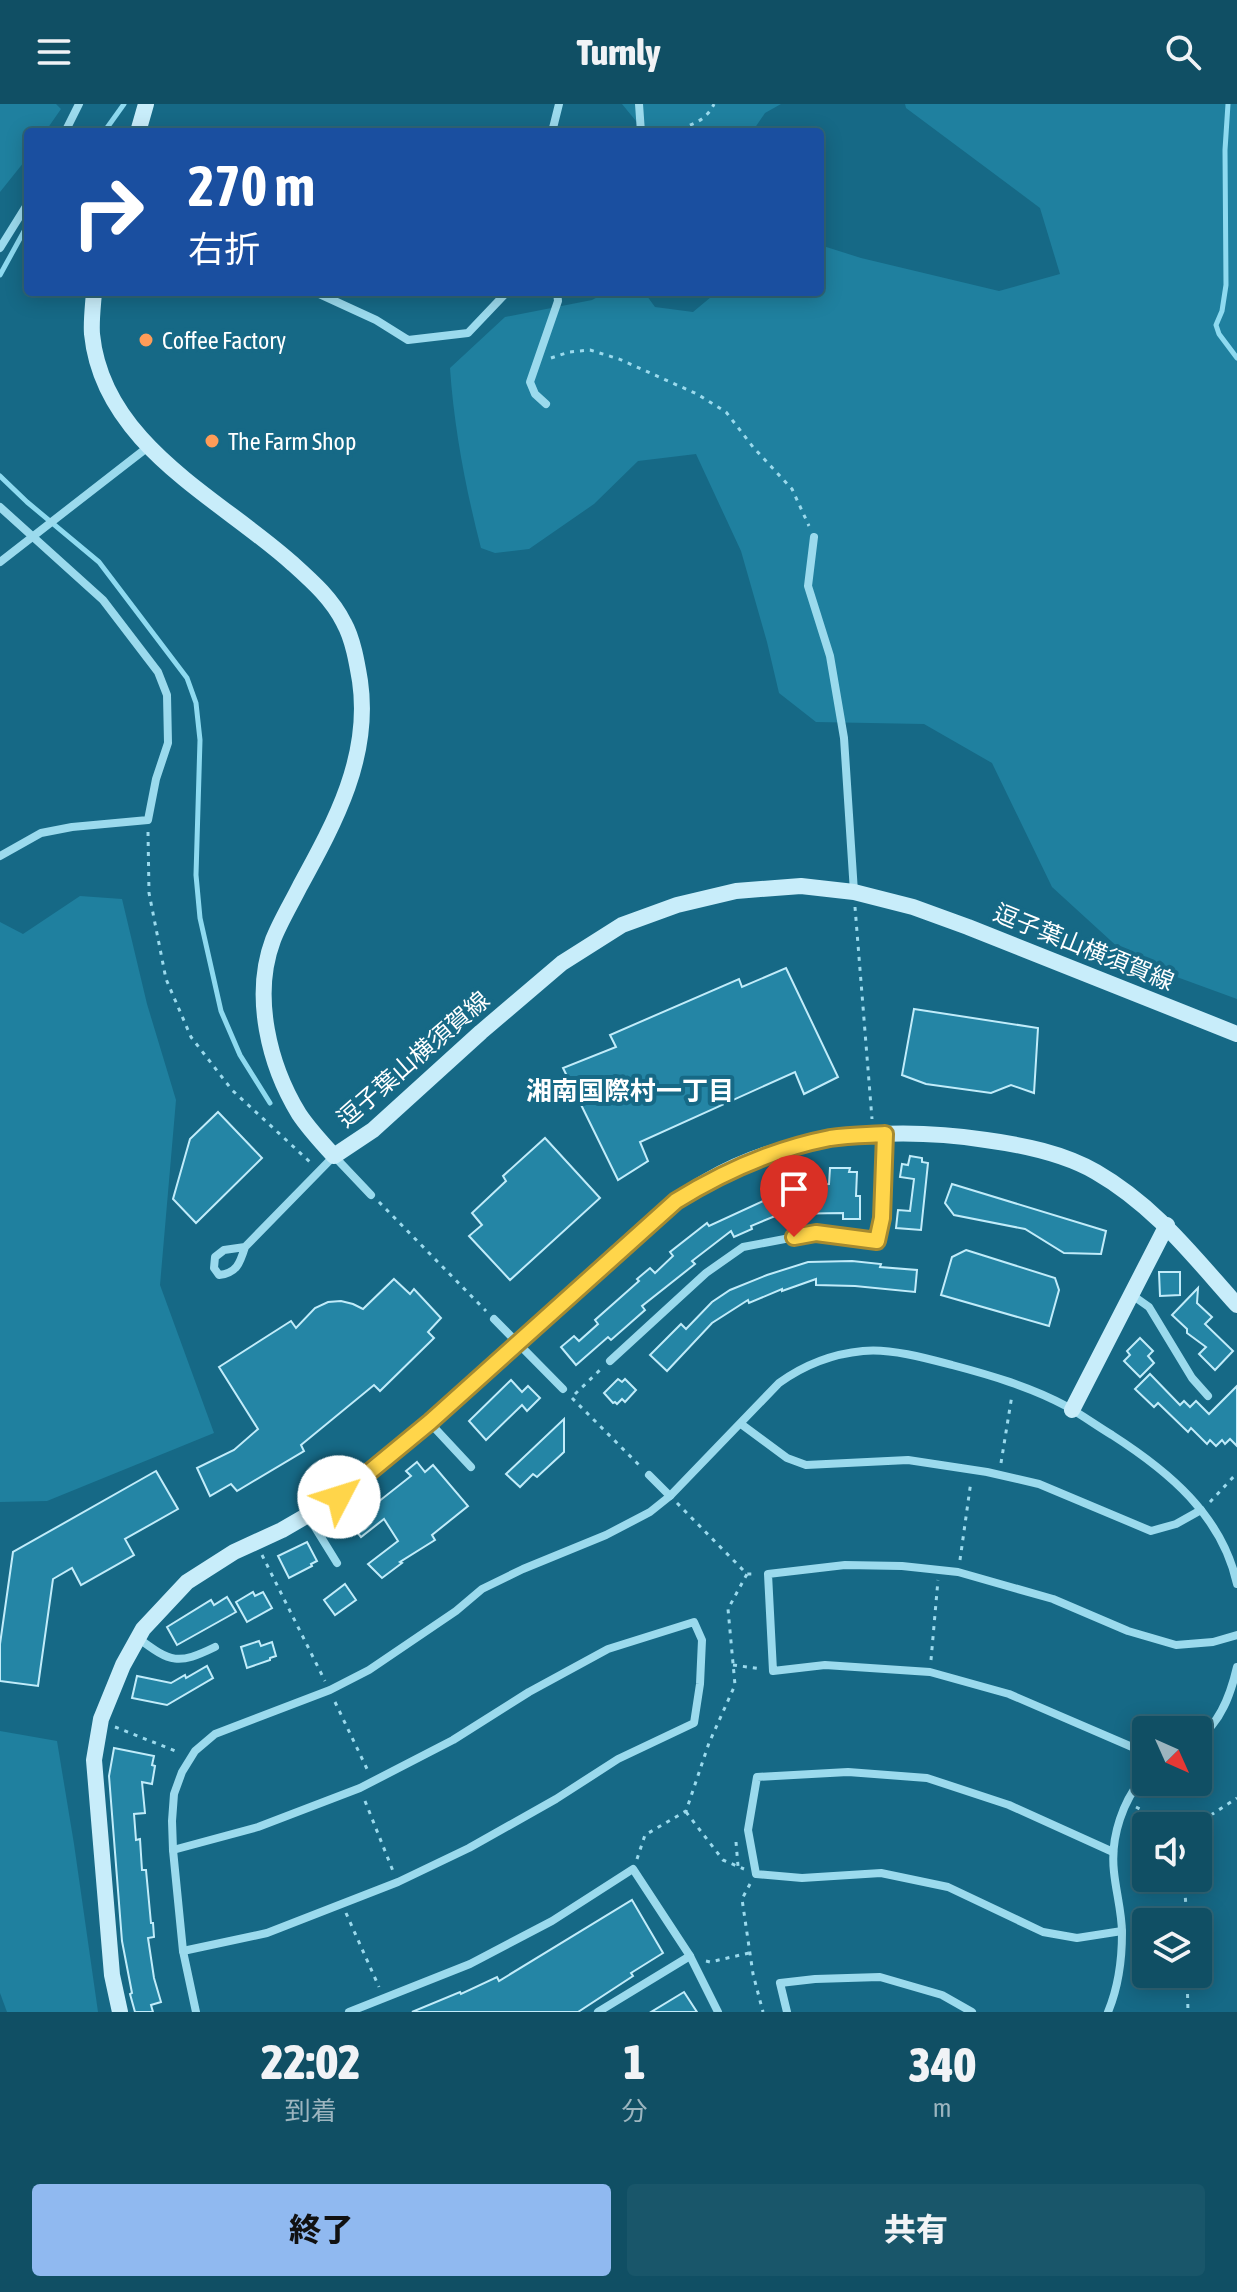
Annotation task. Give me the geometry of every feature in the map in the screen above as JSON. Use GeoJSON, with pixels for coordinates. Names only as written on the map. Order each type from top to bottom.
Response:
{"type":"FeatureCollection","features":[{"type":"Feature","properties":{"kind":"main road"},"geometry":{"type":"LineString","coordinates":[[139,128],[146,104]]}},
{"type":"Feature","properties":{"kind":"main road","name":"逗子葉山横須賀線"},"geometry":{"type":"LineString","coordinates":[[94,296],[92,333],[104,379],[115,403],[148,447],[208,497],[253,529],[324,592],[345,625],[353,653],[360,682],[362,722],[356,766],[323,844],[273,939],[265,968],[268,1040],[278,1070],[300,1114],[334,1156],[373,1130],[562,963],[622,925],[677,905],[736,891],[801,886],[854,892],[913,907],[1237,1034]]}},
{"type":"Feature","properties":{"kind":"main road"},"geometry":{"type":"LineString","coordinates":[[120,2012],[112,1975],[94,1760],[101,1719],[123,1665],[143,1629],[187,1582],[234,1552],[339,1497],[430,1422],[676,1201],[747,1162],[833,1138],[946,1134],[1012,1144],[1053,1153],[1095,1171],[1138,1200],[1167,1225],[1237,1305]]}},
{"type":"Feature","properties":{"kind":"main road"},"geometry":{"type":"LineString","coordinates":[[1072,1410],[1167,1225]]}},
{"type":"Feature","properties":{"kind":"street"},"geometry":{"type":"LineString","coordinates":[[67,128],[79,104]]}},
{"type":"Feature","properties":{"kind":"street"},"geometry":{"type":"LineString","coordinates":[[553,128],[559,104]]}},
{"type":"Feature","properties":{"kind":"street"},"geometry":{"type":"LineString","coordinates":[[639,104],[641,128]]}},
{"type":"Feature","properties":{"kind":"street"},"geometry":{"type":"LineString","coordinates":[[0,248],[24,209]]}},
{"type":"Feature","properties":{"kind":"street"},"geometry":{"type":"LineString","coordinates":[[324,296],[376,320],[408,340],[468,333],[503,296]]}},
{"type":"Feature","properties":{"kind":"street"},"geometry":{"type":"LineString","coordinates":[[546,404],[535,394],[530,382],[557,296]]}},
{"type":"Feature","properties":{"kind":"street"},"geometry":{"type":"LineString","coordinates":[[0,562],[148,447]]}},
{"type":"Feature","properties":{"kind":"street"},"geometry":{"type":"LineString","coordinates":[[0,507],[103,600],[158,672],[167,695],[168,743],[156,779],[148,820],[41,833],[0,856]]}},
{"type":"Feature","properties":{"kind":"street"},"geometry":{"type":"LineString","coordinates":[[814,537],[808,586],[830,656],[844,738],[854,892]]}},
{"type":"Feature","properties":{"kind":"street"},"geometry":{"type":"LineString","coordinates":[[610,1361],[706,1273],[743,1247],[816,1233],[877,1241],[882,1218],[879,1134]]}},
{"type":"Feature","properties":{"kind":"street"},"geometry":{"type":"LineString","coordinates":[[245,1247],[334,1156],[371,1195]]}},
{"type":"Feature","properties":{"kind":"street"},"geometry":{"type":"LineString","coordinates":[[1131,1295],[1149,1307],[1192,1378],[1208,1396]]}},
{"type":"Feature","properties":{"kind":"street"},"geometry":{"type":"LineString","coordinates":[[494,1319],[563,1389]]}},
{"type":"Feature","properties":{"kind":"street"},"geometry":{"type":"LineString","coordinates":[[196,2012],[183,1951],[173,1850],[174,1794],[182,1772],[195,1751],[215,1734],[330,1690],[369,1670],[456,1611],[482,1589],[606,1535],[650,1512],[670,1496],[779,1383],[815,1361],[864,1350],[917,1355],[993,1376],[1072,1410],[1148,1458],[1177,1482],[1201,1510],[1233,1566],[1237,1584]]}},
{"type":"Feature","properties":{"kind":"street"},"geometry":{"type":"LineString","coordinates":[[430,1422],[471,1467]]}},
{"type":"Feature","properties":{"kind":"street"},"geometry":{"type":"LineString","coordinates":[[741,1424],[787,1458],[806,1465],[908,1460],[999,1474],[1039,1484],[1151,1531],[1176,1524],[1201,1510]]}},
{"type":"Feature","properties":{"kind":"street"},"geometry":{"type":"LineString","coordinates":[[649,1475],[670,1496]]}},
{"type":"Feature","properties":{"kind":"street"},"geometry":{"type":"LineString","coordinates":[[308,1515],[337,1563]]}},
{"type":"Feature","properties":{"kind":"street"},"geometry":{"type":"LineString","coordinates":[[1132,1747],[1009,1694],[930,1672],[825,1665],[773,1671],[768,1574],[845,1565],[902,1566],[958,1572],[1053,1599],[1128,1631],[1176,1645],[1213,1642],[1237,1635]]}},
{"type":"Feature","properties":{"kind":"street"},"geometry":{"type":"LineString","coordinates":[[173,1850],[258,1827],[360,1788],[453,1740],[529,1692],[608,1649],[694,1622],[702,1640],[694,1723],[618,1759],[556,1799],[481,1841],[398,1882],[267,1933],[183,1951]]}},
{"type":"Feature","properties":{"kind":"street"},"geometry":{"type":"LineString","coordinates":[[138,1638],[167,1658],[191,1658],[215,1647]]}},
{"type":"Feature","properties":{"kind":"street"},"geometry":{"type":"LineString","coordinates":[[1212,1723],[1231,1693],[1237,1667]]}},
{"type":"Feature","properties":{"kind":"street"},"geometry":{"type":"LineString","coordinates":[[1113,1852],[1009,1805],[927,1778],[848,1772],[757,1777],[748,1830],[756,1874],[802,1878],[881,1873],[948,1887],[1043,1932],[1077,1938],[1122,1931]]}},
{"type":"Feature","properties":{"kind":"street"},"geometry":{"type":"LineString","coordinates":[[1108,2012],[1117,1981],[1122,1931],[1113,1852],[1118,1824],[1132,1793]]}},
{"type":"Feature","properties":{"kind":"street"},"geometry":{"type":"LineString","coordinates":[[349,2012],[470,1964],[552,1921],[633,1869],[690,1956],[718,2012]]}},
{"type":"Feature","properties":{"kind":"street"},"geometry":{"type":"LineString","coordinates":[[598,2012],[690,1956]]}},
{"type":"Feature","properties":{"kind":"street"},"geometry":{"type":"LineString","coordinates":[[787,2012],[780,1983],[880,1977],[942,1995],[972,2012]]}},
{"type":"Feature","properties":{"kind":"path"},"geometry":{"type":"LineString","coordinates":[[683,128],[700,122],[714,104]]}},
{"type":"Feature","properties":{"kind":"path"},"geometry":{"type":"LineString","coordinates":[[536,363],[569,352],[590,350],[632,364],[697,394],[726,412],[792,489],[814,537]]}},
{"type":"Feature","properties":{"kind":"path"},"geometry":{"type":"LineString","coordinates":[[148,820],[149,893],[166,979],[191,1037],[232,1090],[319,1171]]}},
{"type":"Feature","properties":{"kind":"path"},"geometry":{"type":"LineString","coordinates":[[854,892],[879,1134]]}},
{"type":"Feature","properties":{"kind":"path"},"geometry":{"type":"LineString","coordinates":[[371,1195],[494,1319]]}},
{"type":"Feature","properties":{"kind":"path"},"geometry":{"type":"LineString","coordinates":[[610,1361],[571,1397],[649,1475]]}},
{"type":"Feature","properties":{"kind":"path"},"geometry":{"type":"LineString","coordinates":[[999,1474],[1014,1385]]}},
{"type":"Feature","properties":{"kind":"path"},"geometry":{"type":"LineString","coordinates":[[958,1572],[973,1470]]}},
{"type":"Feature","properties":{"kind":"path"},"geometry":{"type":"LineString","coordinates":[[1201,1510],[1237,1473]]}},
{"type":"Feature","properties":{"kind":"path"},"geometry":{"type":"LineString","coordinates":[[670,1496],[747,1574],[768,1574]]}},
{"type":"Feature","properties":{"kind":"path"},"geometry":{"type":"LineString","coordinates":[[255,1542],[373,1781]]}},
{"type":"Feature","properties":{"kind":"path"},"geometry":{"type":"LineString","coordinates":[[930,1672],[938,1570]]}},
{"type":"Feature","properties":{"kind":"path"},"geometry":{"type":"LineString","coordinates":[[733,1665],[773,1671]]}},
{"type":"Feature","properties":{"kind":"path"},"geometry":{"type":"LineString","coordinates":[[101,1719],[190,1760]]}},
{"type":"Feature","properties":{"kind":"path"},"geometry":{"type":"LineString","coordinates":[[360,1788],[398,1882]]}},
{"type":"Feature","properties":{"kind":"path"},"geometry":{"type":"LineString","coordinates":[[1212,1814],[1237,1798]]}},
{"type":"Feature","properties":{"kind":"path"},"geometry":{"type":"LineString","coordinates":[[1127,1802],[1146,1812]]}},
{"type":"Feature","properties":{"kind":"path"},"geometry":{"type":"LineString","coordinates":[[686,1811],[723,1860],[756,1874],[742,1899],[749,1953],[763,2012]]}},
{"type":"Feature","properties":{"kind":"path"},"geometry":{"type":"LineString","coordinates":[[342,1903],[383,1998]]}},
{"type":"Feature","properties":{"kind":"path"},"geometry":{"type":"LineString","coordinates":[[690,1956],[710,1962],[749,1953]]}},
{"type":"Feature","properties":{"kind":"path"},"geometry":{"type":"LineString","coordinates":[[1187,1988],[1188,2012]]}},
{"type":"Feature","properties":{"kind":"shaded area"},"geometry":{"type":"Polygon","coordinates":[[[0,104],[56,104],[61,109],[48,128],[24,128],[24,162],[0,192],[0,104]]]}},
{"type":"Feature","properties":{"kind":"shaded area"},"geometry":{"type":"Polygon","coordinates":[[[622,104],[781,104],[765,113],[755,128],[642,128],[622,104]]]}},
{"type":"Feature","properties":{"kind":"shaded area"},"geometry":{"type":"Polygon","coordinates":[[[905,104],[1237,104],[1237,999],[1133,961],[1052,887],[992,763],[924,724],[816,722],[779,693],[741,551],[696,454],[638,461],[594,504],[529,549],[495,553],[481,548],[461,459],[450,368],[505,317],[600,296],[647,296],[655,307],[693,312],[712,296],[824,296],[824,246],[999,291],[1060,274],[1040,208],[906,108],[905,104]]]}},
{"type":"Feature","properties":{"kind":"shaded area"},"geometry":{"type":"Polygon","coordinates":[[[80,896],[122,899],[147,1004],[176,1100],[160,1285],[214,1433],[47,1501],[0,1502],[0,922],[23,934],[80,896]]]}},
{"type":"Feature","properties":{"kind":"shaded area"},"geometry":{"type":"Polygon","coordinates":[[[0,1731],[57,1741],[98,2012],[7,2012],[0,1993],[0,1731]]]}},
{"type":"Feature","properties":{"kind":"building"},"geometry":{"type":"Polygon","coordinates":[[[786,968],[838,1077],[804,1094],[795,1072],[640,1142],[648,1161],[618,1180],[563,1068],[616,1047],[610,1035],[739,979],[742,987],[786,968]]]}},
{"type":"Feature","properties":{"kind":"building"},"geometry":{"type":"Polygon","coordinates":[[[914,1009],[1038,1028],[1034,1093],[1011,1085],[991,1093],[926,1084],[902,1075],[914,1009]]]}},
{"type":"Feature","properties":{"kind":"building"},"geometry":{"type":"Polygon","coordinates":[[[218,1112],[262,1158],[196,1223],[173,1199],[190,1139],[218,1112]]]}},
{"type":"Feature","properties":{"kind":"building"},"geometry":{"type":"Polygon","coordinates":[[[545,1138],[600,1198],[510,1280],[469,1236],[482,1225],[472,1213],[506,1181],[503,1176],[545,1138]]]}},
{"type":"Feature","properties":{"kind":"building"},"geometry":{"type":"Polygon","coordinates":[[[910,1156],[922,1158],[922,1162],[928,1163],[921,1230],[896,1228],[898,1210],[910,1211],[914,1179],[900,1177],[902,1164],[908,1165],[910,1156]]]}},
{"type":"Feature","properties":{"kind":"building"},"geometry":{"type":"Polygon","coordinates":[[[830,1168],[850,1168],[849,1172],[857,1172],[856,1196],[860,1196],[860,1219],[843,1219],[843,1213],[780,1214],[734,1237],[731,1231],[642,1306],[645,1310],[611,1340],[608,1337],[576,1365],[561,1347],[574,1336],[579,1341],[598,1324],[595,1320],[639,1281],[637,1279],[650,1268],[655,1273],[673,1256],[670,1252],[707,1223],[709,1226],[798,1185],[829,1184],[830,1168]]]}},
{"type":"Feature","properties":{"kind":"building"},"geometry":{"type":"Polygon","coordinates":[[[952,1184],[1106,1231],[1101,1254],[1064,1253],[1025,1229],[954,1215],[945,1203],[952,1184]]]}},
{"type":"Feature","properties":{"kind":"building"},"geometry":{"type":"Polygon","coordinates":[[[966,1250],[1055,1278],[1059,1290],[1049,1326],[941,1295],[952,1257],[966,1250]]]}},
{"type":"Feature","properties":{"kind":"building"},"geometry":{"type":"Polygon","coordinates":[[[852,1261],[917,1270],[915,1292],[816,1285],[816,1279],[749,1303],[748,1300],[712,1323],[667,1371],[650,1355],[681,1324],[686,1329],[712,1302],[730,1290],[808,1262],[852,1261]]]}},
{"type":"Feature","properties":{"kind":"building"},"geometry":{"type":"Polygon","coordinates":[[[1159,1272],[1180,1272],[1180,1295],[1160,1296],[1159,1272]]]}},
{"type":"Feature","properties":{"kind":"building"},"geometry":{"type":"Polygon","coordinates":[[[394,1279],[410,1294],[414,1289],[441,1318],[428,1332],[434,1338],[380,1391],[374,1385],[301,1445],[304,1451],[237,1491],[231,1484],[210,1496],[197,1468],[234,1450],[258,1429],[219,1367],[291,1321],[296,1328],[315,1308],[328,1302],[341,1301],[363,1309],[394,1279]]]}},
{"type":"Feature","properties":{"kind":"building"},"geometry":{"type":"Polygon","coordinates":[[[1198,1288],[1197,1303],[1212,1317],[1205,1324],[1233,1351],[1215,1370],[1199,1354],[1206,1347],[1187,1333],[1187,1329],[1172,1315],[1198,1288]]]}},
{"type":"Feature","properties":{"kind":"building"},"geometry":{"type":"Polygon","coordinates":[[[1140,1338],[1153,1351],[1148,1356],[1154,1363],[1140,1377],[1124,1361],[1130,1355],[1127,1351],[1140,1338]]]}},
{"type":"Feature","properties":{"kind":"building"},"geometry":{"type":"Polygon","coordinates":[[[1150,1374],[1180,1405],[1184,1401],[1190,1407],[1196,1401],[1209,1414],[1237,1386],[1237,1446],[1230,1439],[1225,1444],[1222,1440],[1216,1446],[1210,1440],[1207,1444],[1191,1428],[1188,1432],[1158,1403],[1154,1407],[1135,1389],[1150,1374]]]}},
{"type":"Feature","properties":{"kind":"building"},"geometry":{"type":"Polygon","coordinates":[[[618,1379],[622,1382],[625,1379],[636,1390],[625,1402],[622,1399],[617,1404],[604,1393],[618,1379]]]}},
{"type":"Feature","properties":{"kind":"building"},"geometry":{"type":"Polygon","coordinates":[[[511,1380],[522,1392],[528,1386],[540,1398],[527,1411],[522,1405],[486,1440],[469,1421],[511,1380]]]}},
{"type":"Feature","properties":{"kind":"building"},"geometry":{"type":"Polygon","coordinates":[[[564,1419],[564,1452],[537,1477],[533,1474],[520,1487],[506,1474],[564,1419]]]}},
{"type":"Feature","properties":{"kind":"building"},"geometry":{"type":"Polygon","coordinates":[[[417,1462],[425,1472],[433,1465],[468,1506],[432,1535],[435,1540],[400,1562],[382,1578],[368,1564],[398,1541],[384,1519],[361,1537],[352,1526],[411,1476],[406,1471],[417,1462]]]}},
{"type":"Feature","properties":{"kind":"building"},"geometry":{"type":"Polygon","coordinates":[[[156,1471],[178,1509],[125,1539],[134,1555],[81,1585],[72,1568],[53,1579],[38,1686],[0,1681],[0,1644],[13,1552],[156,1471]]]}},
{"type":"Feature","properties":{"kind":"building"},"geometry":{"type":"Polygon","coordinates":[[[307,1542],[317,1561],[289,1578],[278,1556],[307,1542]]]}},
{"type":"Feature","properties":{"kind":"building"},"geometry":{"type":"Polygon","coordinates":[[[345,1584],[356,1600],[335,1615],[324,1600],[345,1584]]]}},
{"type":"Feature","properties":{"kind":"building"},"geometry":{"type":"Polygon","coordinates":[[[253,1592],[255,1596],[263,1592],[272,1608],[247,1622],[236,1602],[253,1592]]]}},
{"type":"Feature","properties":{"kind":"building"},"geometry":{"type":"Polygon","coordinates":[[[227,1597],[236,1612],[177,1645],[167,1627],[211,1600],[214,1605],[227,1597]]]}},
{"type":"Feature","properties":{"kind":"building"},"geometry":{"type":"Polygon","coordinates":[[[259,1641],[261,1646],[272,1642],[276,1656],[247,1668],[241,1647],[259,1641]]]}},
{"type":"Feature","properties":{"kind":"building"},"geometry":{"type":"Polygon","coordinates":[[[207,1666],[213,1678],[167,1705],[132,1698],[137,1676],[171,1683],[207,1666]]]}},
{"type":"Feature","properties":{"kind":"building"},"geometry":{"type":"Polygon","coordinates":[[[114,1748],[154,1756],[152,1784],[142,1782],[145,1813],[134,1814],[136,1840],[140,1839],[142,1870],[146,1870],[154,1937],[148,1938],[161,2002],[151,2005],[153,2012],[135,2012],[122,1941],[109,1776],[114,1748]]]}},
{"type":"Feature","properties":{"kind":"building"},"geometry":{"type":"Polygon","coordinates":[[[632,1900],[663,1953],[578,2012],[412,2012],[497,1977],[499,1981],[632,1900]]]}},
{"type":"Feature","properties":{"kind":"building"},"geometry":{"type":"Polygon","coordinates":[[[684,1992],[697,2012],[651,2012],[684,1992]]]}},
{"type":"Feature","properties":{"kind":"waterway"},"geometry":{"type":"LineString","coordinates":[[107,128],[124,104]]}},
{"type":"Feature","properties":{"kind":"waterway"},"geometry":{"type":"LineString","coordinates":[[1228,104],[1225,150],[1226,285],[1222,311],[1216,325],[1237,358]]}},
{"type":"Feature","properties":{"kind":"waterway"},"geometry":{"type":"LineString","coordinates":[[0,275],[24,231]]}},
{"type":"Feature","properties":{"kind":"waterway"},"geometry":{"type":"LineString","coordinates":[[0,476],[99,562],[187,678],[196,703],[200,740],[196,875],[200,918],[221,1011],[240,1055],[270,1103]]}},
{"type":"Feature","properties":{"kind":"place","name":"Coffee Factory"},"geometry":{"type":"Point","coordinates":[146,340]}},
{"type":"Feature","properties":{"kind":"place","name":"The Farm Shop"},"geometry":{"type":"Point","coordinates":[212,441]}},
{"type":"Feature","properties":{"kind":"district","name":"湘南国際村一丁目"},"geometry":{"type":"Point","coordinates":[630,1091]}},
{"type":"Feature","properties":{"kind":"route"},"geometry":{"type":"LineString","coordinates":[[339,1497],[430,1422],[676,1201],[747,1162],[833,1138],[885,1134],[882,1218],[877,1241],[816,1233],[794,1237]]}}]}
